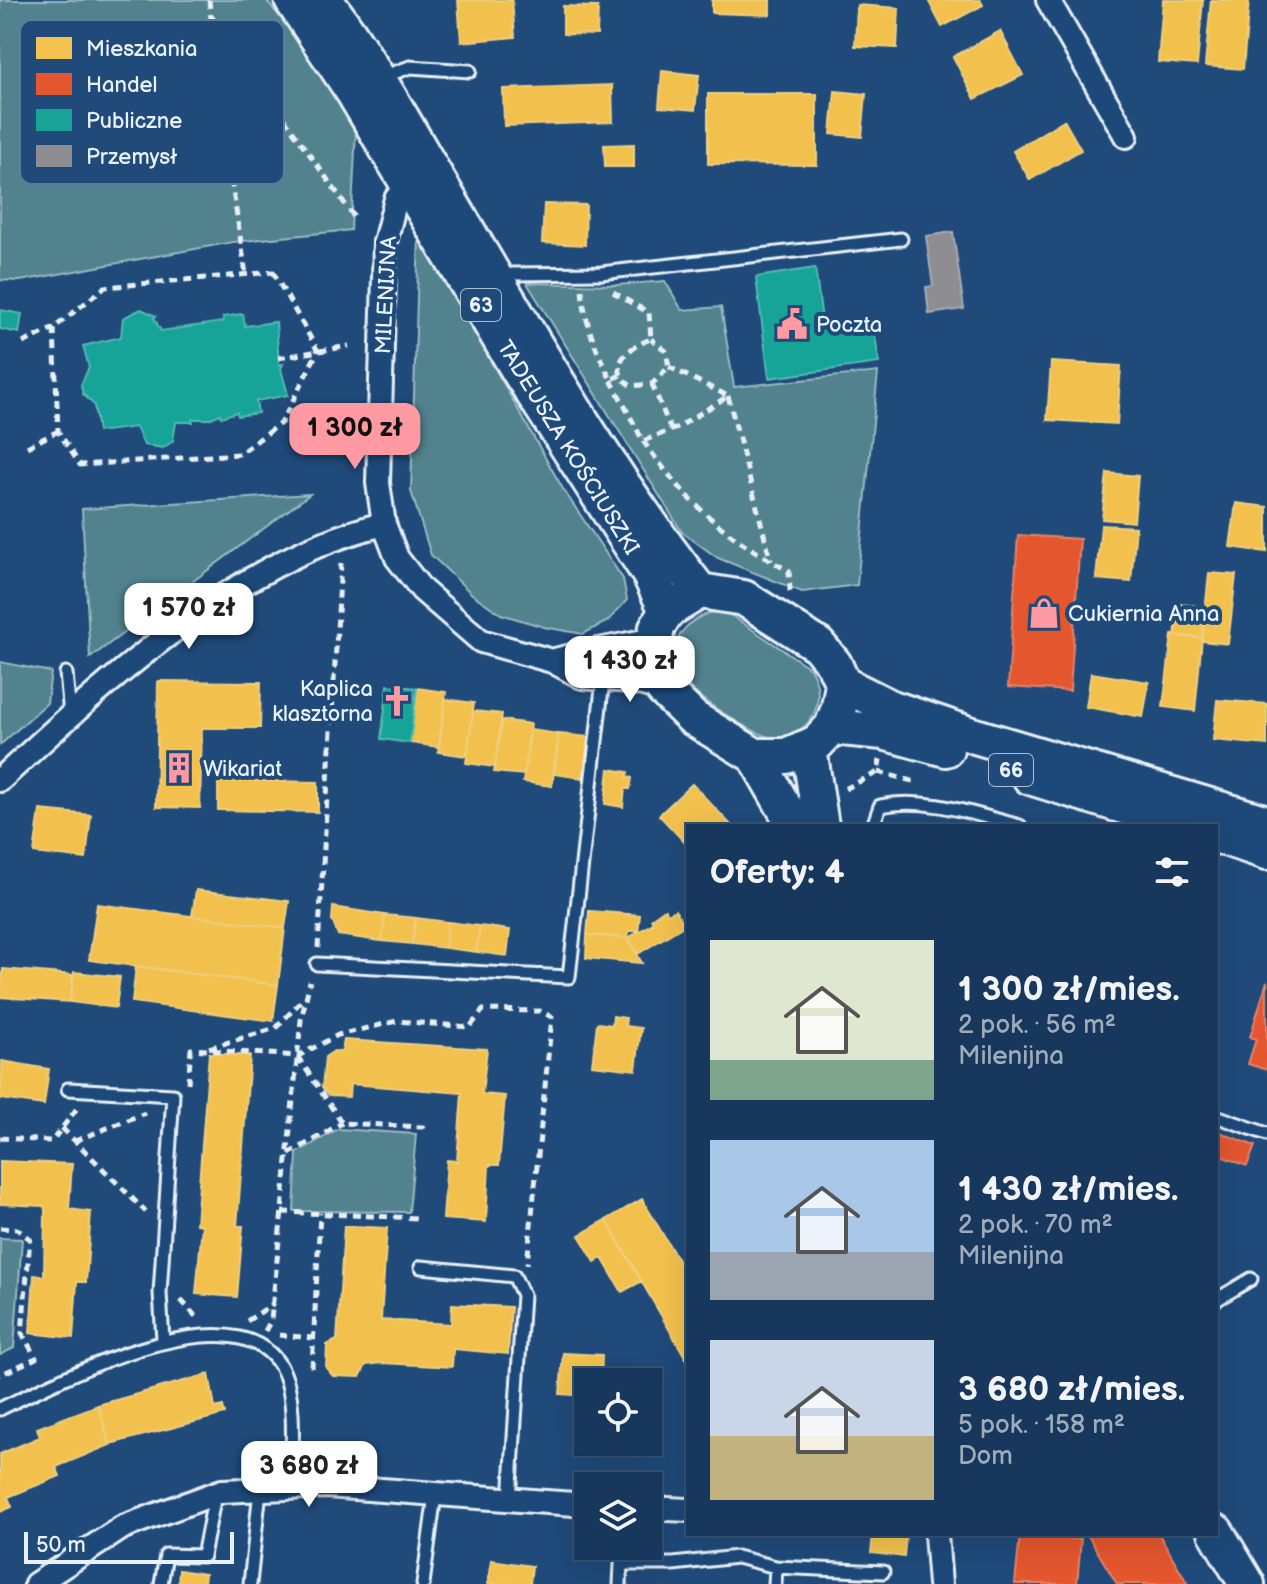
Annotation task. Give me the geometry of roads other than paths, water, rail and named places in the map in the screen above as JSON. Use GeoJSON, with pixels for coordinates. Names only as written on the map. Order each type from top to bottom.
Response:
{"type":"FeatureCollection","features":[{"type":"Feature","properties":{"kind":"main road","name":"TADEUSZA KOŚCIUSZKI"},"geometry":{"type":"LineString","coordinates":[[292,0],[366,86]]}},
{"type":"Feature","properties":{"kind":"main road","name":"TADEUSZA KOŚCIUSZKI"},"geometry":{"type":"LineString","coordinates":[[325,0],[366,86],[650,575],[660,625]]}},
{"type":"Feature","properties":{"kind":"main road","name":"TADEUSZA KOŚCIUSZKI"},"geometry":{"type":"LineString","coordinates":[[486,289],[650,528],[700,591]]}},
{"type":"Feature","properties":{"kind":"main road"},"geometry":{"type":"LineString","coordinates":[[660,625],[700,591],[744,598],[818,645],[834,664],[843,684],[821,738],[821,824]]}},
{"type":"Feature","properties":{"kind":"main road","name":"63"},"geometry":{"type":"LineString","coordinates":[[660,625],[654,672],[663,689]]}},
{"type":"Feature","properties":{"kind":"main road","name":"66"},"geometry":{"type":"LineString","coordinates":[[843,684],[889,707],[1194,818]]}},
{"type":"Feature","properties":{"kind":"main road"},"geometry":{"type":"LineString","coordinates":[[663,689],[693,718],[755,756],[794,824]]}},
{"type":"Feature","properties":{"kind":"main road"},"geometry":{"type":"LineString","coordinates":[[755,756],[786,756],[821,738]]}},
{"type":"Feature","properties":{"kind":"main road","name":"66"},"geometry":{"type":"LineString","coordinates":[[821,738],[924,741],[1194,818],[1267,823]]}},
{"type":"Feature","properties":{"kind":"main road"},"geometry":{"type":"LineString","coordinates":[[1218,836],[1267,852]]}},
{"type":"Feature","properties":{"kind":"main road"},"geometry":{"type":"LineString","coordinates":[[1218,1535],[1247,1584]]}},
{"type":"Feature","properties":{"kind":"street"},"geometry":{"type":"LineString","coordinates":[[1048,0],[1126,136]]}},
{"type":"Feature","properties":{"kind":"street","name":"MILENIJNA"},"geometry":{"type":"LineString","coordinates":[[421,178],[396,199],[385,242],[378,483],[384,524],[397,558],[450,617],[481,641],[552,661],[582,677],[630,681],[663,689]]}},
{"type":"Feature","properties":{"kind":"street"},"geometry":{"type":"LineString","coordinates":[[0,780],[99,689],[260,574],[338,535],[384,524]]}},
{"type":"Feature","properties":{"kind":"street"},"geometry":{"type":"LineString","coordinates":[[552,661],[587,650],[608,650],[660,625]]}},
{"type":"Feature","properties":{"kind":"street"},"geometry":{"type":"LineString","coordinates":[[36,1584],[123,1527],[215,1494],[292,1485],[574,1504]]}},
{"type":"Feature","properties":{"kind":"street"},"geometry":{"type":"LineString","coordinates":[[662,1509],[686,1510]]}},
{"type":"Feature","properties":{"kind":"street"},"geometry":{"type":"LineString","coordinates":[[936,1536],[940,1584]]}},
{"type":"Feature","properties":{"kind":"lane"},"geometry":{"type":"LineString","coordinates":[[366,86],[410,67],[470,71]]}},
{"type":"Feature","properties":{"kind":"lane"},"geometry":{"type":"LineString","coordinates":[[486,289],[512,274],[601,273],[901,239]]}},
{"type":"Feature","properties":{"kind":"lane"},"geometry":{"type":"LineString","coordinates":[[66,673],[70,715]]}},
{"type":"Feature","properties":{"kind":"lane"},"geometry":{"type":"LineString","coordinates":[[317,964],[569,977],[603,680]]}},
{"type":"Feature","properties":{"kind":"lane"},"geometry":{"type":"LineString","coordinates":[[874,824],[880,806],[895,803],[941,806],[1012,824]]}},
{"type":"Feature","properties":{"kind":"lane"},"geometry":{"type":"LineString","coordinates":[[68,1089],[173,1095],[160,1293],[163,1340]]}},
{"type":"Feature","properties":{"kind":"lane"},"geometry":{"type":"LineString","coordinates":[[1218,1117],[1267,1134]]}},
{"type":"Feature","properties":{"kind":"lane"},"geometry":{"type":"LineString","coordinates":[[421,1267],[514,1276],[523,1295],[510,1500]]}},
{"type":"Feature","properties":{"kind":"lane"},"geometry":{"type":"LineString","coordinates":[[1218,1299],[1251,1279]]}},
{"type":"Feature","properties":{"kind":"lane"},"geometry":{"type":"LineString","coordinates":[[0,1409],[47,1385],[163,1340],[214,1334],[247,1339],[268,1354],[286,1378],[291,1402],[292,1485]]}},
{"type":"Feature","properties":{"kind":"lane"},"geometry":{"type":"LineString","coordinates":[[250,1584],[260,1490]]}},
{"type":"Feature","properties":{"kind":"lane"},"geometry":{"type":"LineString","coordinates":[[161,1584],[166,1555],[203,1556],[215,1494]]}},
{"type":"Feature","properties":{"kind":"lane"},"geometry":{"type":"LineString","coordinates":[[423,1584],[435,1495]]}},
{"type":"Feature","properties":{"kind":"lane"},"geometry":{"type":"LineString","coordinates":[[622,1564],[673,1564],[737,1557],[776,1567],[883,1572]]}},
{"type":"Feature","properties":{"kind":"lane"},"geometry":{"type":"LineString","coordinates":[[620,1584],[622,1560]]}},
{"type":"Feature","properties":{"kind":"lane"},"geometry":{"type":"LineString","coordinates":[[775,1584],[776,1567]]}},
{"type":"Feature","properties":{"kind":"place","name":"Poczta"},"geometry":{"type":"Point","coordinates":[792,324]}},
{"type":"Feature","properties":{"kind":"place","name":"Cukiernia Anna"},"geometry":{"type":"Point","coordinates":[1044,613]}},
{"type":"Feature","properties":{"kind":"place","name":"Kaplica klasztorna"},"geometry":{"type":"Point","coordinates":[397,701]}},
{"type":"Feature","properties":{"kind":"place","name":"Wikariat"},"geometry":{"type":"Point","coordinates":[179,768]}}]}
